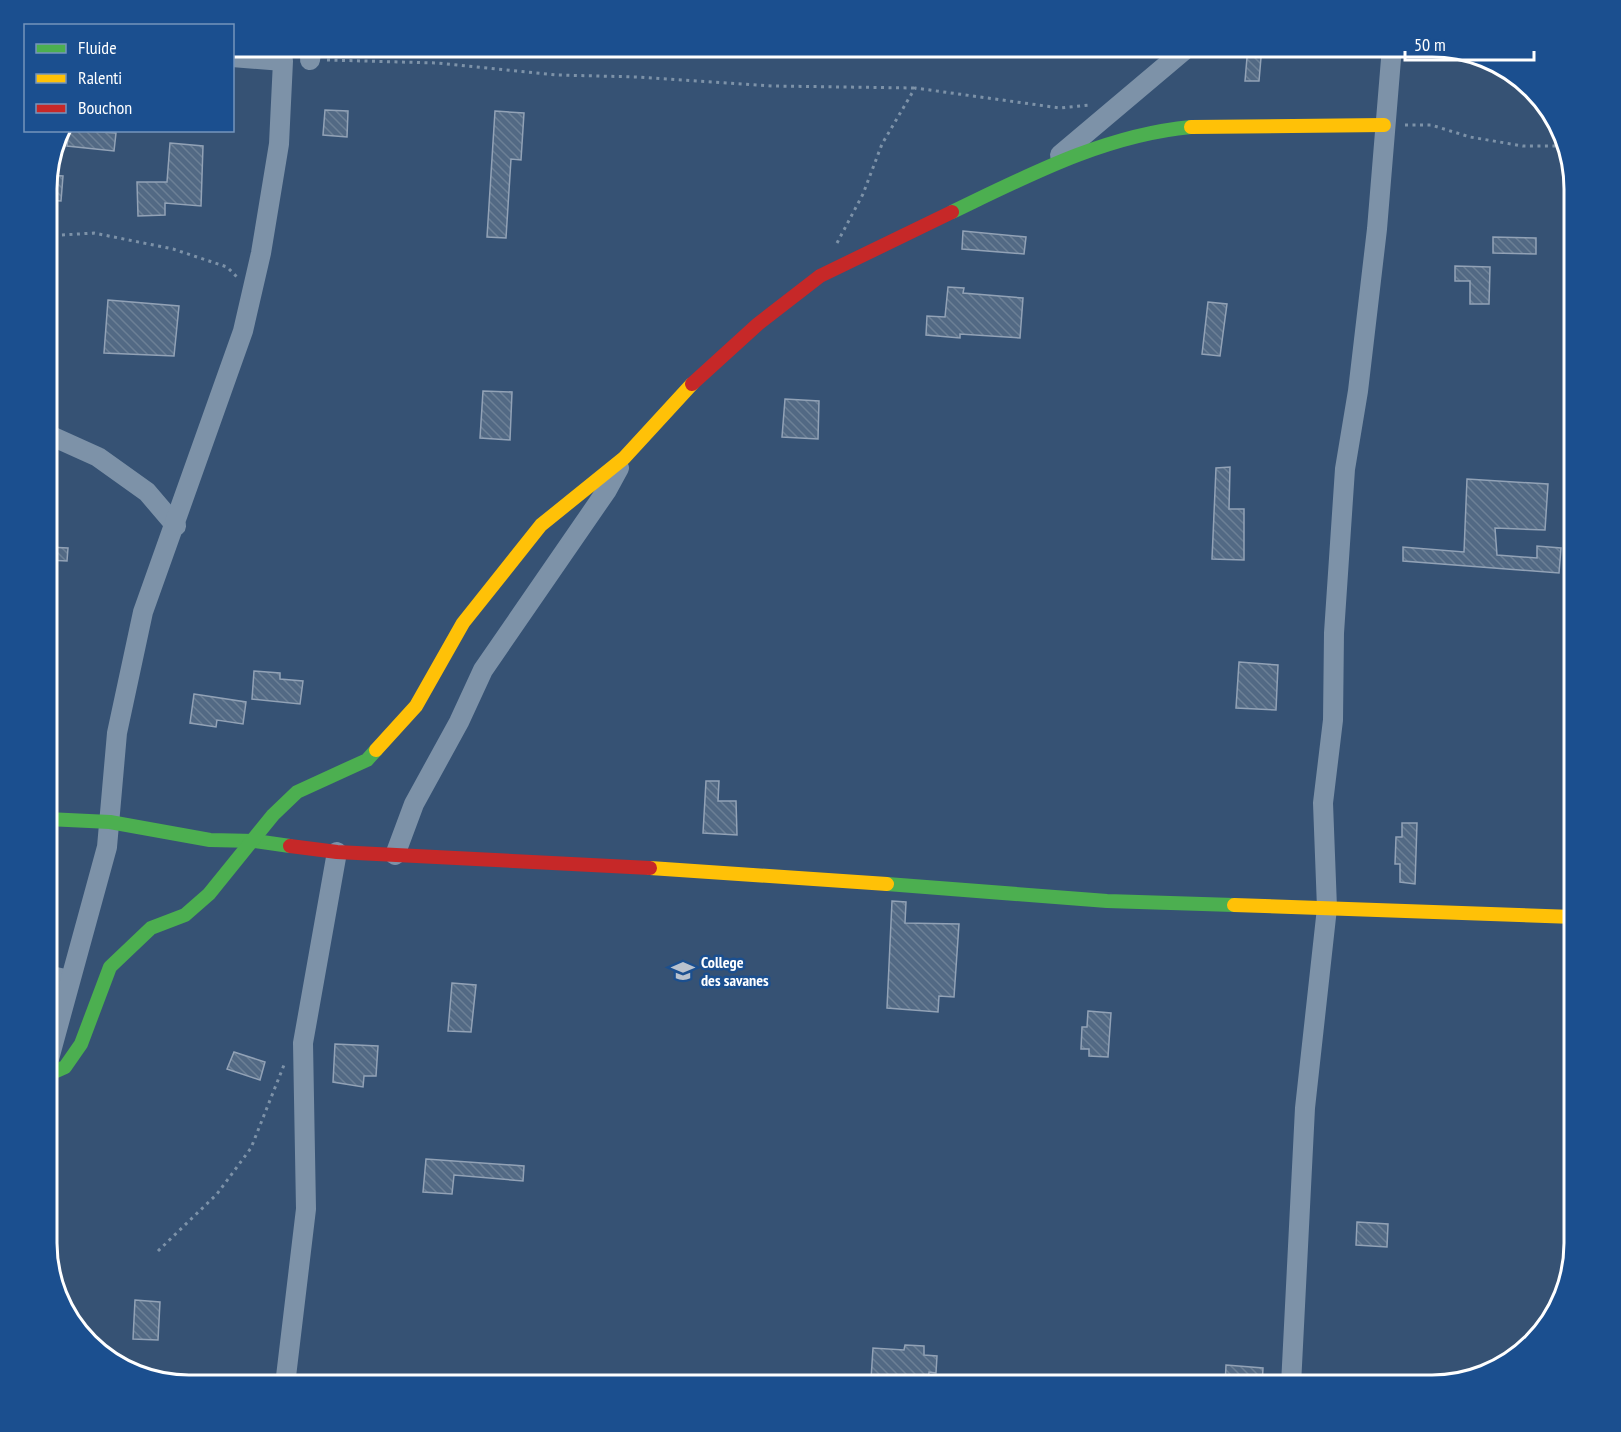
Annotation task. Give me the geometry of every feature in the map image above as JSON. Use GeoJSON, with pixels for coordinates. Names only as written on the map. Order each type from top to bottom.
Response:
{"type":"FeatureCollection","features":[{"type":"Feature","properties":{"kind":"street"},"geometry":{"type":"LineString","coordinates":[[57,1027],[107,847],[117,733],[141,622],[243,331],[279,144],[283,61],[234,57]]}},
{"type":"Feature","properties":{"kind":"street"},"geometry":{"type":"LineString","coordinates":[[1047,166],[1175,57]]}},
{"type":"Feature","properties":{"kind":"street"},"geometry":{"type":"LineString","coordinates":[[1292,1375],[1305,1108],[1327,908],[1323,803],[1333,720],[1335,633],[1345,469],[1358,391],[1377,229],[1391,57]]}},
{"type":"Feature","properties":{"kind":"street"},"geometry":{"type":"LineString","coordinates":[[57,1071],[65,1067],[81,1044],[110,968],[151,928],[185,915],[209,894],[255,841],[273,815],[297,792],[367,760],[416,706],[463,623],[541,525],[624,458],[689,386],[758,324],[820,276],[1047,166],[1113,142],[1180,128],[1254,123],[1384,124]]}},
{"type":"Feature","properties":{"kind":"street"},"geometry":{"type":"LineString","coordinates":[[57,439],[98,457],[147,492],[176,526]]}},
{"type":"Feature","properties":{"kind":"street"},"geometry":{"type":"LineString","coordinates":[[395,855],[414,804],[459,722],[483,670],[607,490],[624,458]]}},
{"type":"Feature","properties":{"kind":"street"},"geometry":{"type":"LineString","coordinates":[[57,819],[110,822],[210,840],[255,841],[337,852],[766,874],[1107,901],[1564,917]]}},
{"type":"Feature","properties":{"kind":"street"},"geometry":{"type":"LineString","coordinates":[[286,1375],[306,1209],[303,1043],[337,852]]}},
{"type":"Feature","properties":{"kind":"street"},"geometry":{"type":"LineString","coordinates":[[57,977],[69,980]]}},
{"type":"Feature","properties":{"kind":"path"},"geometry":{"type":"LineString","coordinates":[[361,57],[557,75],[637,76],[773,86],[915,88],[1060,108],[1092,105]]}},
{"type":"Feature","properties":{"kind":"path"},"geometry":{"type":"LineString","coordinates":[[836,245],[863,194],[882,144],[915,88]]}},
{"type":"Feature","properties":{"kind":"path"},"geometry":{"type":"LineString","coordinates":[[1384,124],[1431,125],[1470,137],[1522,146],[1557,146]]}},
{"type":"Feature","properties":{"kind":"path"},"geometry":{"type":"LineString","coordinates":[[57,235],[94,233],[173,249],[227,267],[251,291]]}},
{"type":"Feature","properties":{"kind":"path"},"geometry":{"type":"LineString","coordinates":[[158,1251],[217,1194],[251,1148],[284,1065],[303,1043]]}},
{"type":"Feature","properties":{"kind":"building"},"geometry":{"type":"Polygon","coordinates":[[[1247,57],[1261,57],[1259,81],[1245,81],[1247,57]]]}},
{"type":"Feature","properties":{"kind":"building"},"geometry":{"type":"Polygon","coordinates":[[[325,110],[348,111],[347,137],[323,135],[325,110]]]}},
{"type":"Feature","properties":{"kind":"building"},"geometry":{"type":"Polygon","coordinates":[[[495,111],[524,113],[521,160],[511,159],[506,238],[487,237],[495,111]]]}},
{"type":"Feature","properties":{"kind":"building"},"geometry":{"type":"Polygon","coordinates":[[[71,132],[116,133],[114,151],[67,146],[71,132]]]}},
{"type":"Feature","properties":{"kind":"building"},"geometry":{"type":"Polygon","coordinates":[[[170,143],[203,146],[201,206],[165,203],[165,215],[138,216],[137,182],[167,182],[170,143]]]}},
{"type":"Feature","properties":{"kind":"building"},"geometry":{"type":"Polygon","coordinates":[[[58,176],[63,176],[61,201],[57,201],[58,176]]]}},
{"type":"Feature","properties":{"kind":"building"},"geometry":{"type":"Polygon","coordinates":[[[963,231],[1026,237],[1024,254],[962,249],[963,231]]]}},
{"type":"Feature","properties":{"kind":"building"},"geometry":{"type":"Polygon","coordinates":[[[1493,237],[1536,238],[1536,254],[1493,253],[1493,237]]]}},
{"type":"Feature","properties":{"kind":"building"},"geometry":{"type":"Polygon","coordinates":[[[1455,266],[1490,267],[1489,304],[1470,304],[1470,281],[1455,281],[1455,266]]]}},
{"type":"Feature","properties":{"kind":"building"},"geometry":{"type":"Polygon","coordinates":[[[948,287],[964,288],[963,293],[1023,298],[1020,338],[960,334],[960,338],[926,335],[927,316],[945,317],[948,287]]]}},
{"type":"Feature","properties":{"kind":"building"},"geometry":{"type":"Polygon","coordinates":[[[108,300],[179,306],[174,356],[104,353],[108,300]]]}},
{"type":"Feature","properties":{"kind":"building"},"geometry":{"type":"Polygon","coordinates":[[[1208,302],[1227,304],[1220,356],[1202,354],[1208,302]]]}},
{"type":"Feature","properties":{"kind":"building"},"geometry":{"type":"Polygon","coordinates":[[[483,391],[512,392],[510,440],[480,438],[483,391]]]}},
{"type":"Feature","properties":{"kind":"building"},"geometry":{"type":"Polygon","coordinates":[[[785,399],[819,401],[818,439],[782,437],[785,399]]]}},
{"type":"Feature","properties":{"kind":"building"},"geometry":{"type":"Polygon","coordinates":[[[1230,467],[1229,509],[1244,509],[1244,560],[1212,559],[1216,468],[1230,467]]]}},
{"type":"Feature","properties":{"kind":"building"},"geometry":{"type":"Polygon","coordinates":[[[1467,479],[1548,484],[1545,530],[1495,528],[1497,555],[1537,558],[1537,546],[1561,548],[1559,573],[1403,561],[1403,547],[1464,552],[1467,479]]]}},
{"type":"Feature","properties":{"kind":"building"},"geometry":{"type":"Polygon","coordinates":[[[57,547],[68,548],[67,561],[57,560],[57,547]]]}},
{"type":"Feature","properties":{"kind":"building"},"geometry":{"type":"Polygon","coordinates":[[[1239,662],[1278,665],[1276,710],[1236,708],[1239,662]]]}},
{"type":"Feature","properties":{"kind":"building"},"geometry":{"type":"Polygon","coordinates":[[[254,671],[280,673],[280,679],[303,681],[300,704],[252,699],[254,671]]]}},
{"type":"Feature","properties":{"kind":"building"},"geometry":{"type":"Polygon","coordinates":[[[194,694],[246,702],[243,724],[217,720],[216,727],[190,723],[194,694]]]}},
{"type":"Feature","properties":{"kind":"building"},"geometry":{"type":"Polygon","coordinates":[[[706,781],[719,781],[718,801],[736,801],[737,835],[703,833],[706,781]]]}},
{"type":"Feature","properties":{"kind":"building"},"geometry":{"type":"Polygon","coordinates":[[[1402,823],[1417,823],[1415,884],[1400,882],[1400,864],[1395,864],[1396,837],[1402,837],[1402,823]]]}},
{"type":"Feature","properties":{"kind":"building"},"geometry":{"type":"Polygon","coordinates":[[[892,901],[906,902],[905,923],[959,924],[954,997],[939,996],[938,1012],[887,1008],[892,901]]]}},
{"type":"Feature","properties":{"kind":"building"},"geometry":{"type":"Polygon","coordinates":[[[452,983],[476,985],[471,1032],[448,1031],[452,983]]]}},
{"type":"Feature","properties":{"kind":"building"},"geometry":{"type":"Polygon","coordinates":[[[1088,1011],[1111,1013],[1108,1057],[1089,1056],[1089,1049],[1081,1049],[1082,1027],[1087,1027],[1088,1011]]]}},
{"type":"Feature","properties":{"kind":"building"},"geometry":{"type":"Polygon","coordinates":[[[335,1044],[378,1046],[376,1076],[364,1076],[363,1087],[333,1082],[335,1044]]]}},
{"type":"Feature","properties":{"kind":"building"},"geometry":{"type":"Polygon","coordinates":[[[234,1052],[265,1062],[260,1080],[227,1069],[234,1052]]]}},
{"type":"Feature","properties":{"kind":"building"},"geometry":{"type":"Polygon","coordinates":[[[426,1159],[524,1166],[523,1181],[454,1175],[452,1194],[423,1192],[426,1159]]]}},
{"type":"Feature","properties":{"kind":"building"},"geometry":{"type":"Polygon","coordinates":[[[1357,1222],[1388,1224],[1387,1247],[1356,1245],[1357,1222]]]}},
{"type":"Feature","properties":{"kind":"building"},"geometry":{"type":"Polygon","coordinates":[[[135,1300],[160,1302],[158,1340],[133,1339],[135,1300]]]}},
{"type":"Feature","properties":{"kind":"building"},"geometry":{"type":"Polygon","coordinates":[[[905,1345],[924,1346],[924,1355],[937,1356],[936,1373],[871,1375],[873,1348],[904,1350],[905,1345]]]}},
{"type":"Feature","properties":{"kind":"building"},"geometry":{"type":"Polygon","coordinates":[[[1226,1365],[1263,1368],[1263,1375],[1226,1375],[1226,1365]]]}},
{"type":"Feature","properties":{"kind":"traffic: fast"},"geometry":{"type":"LineString","coordinates":[[952,212],[1039,171],[1098,148],[1128,138],[1191,127]]}},
{"type":"Feature","properties":{"kind":"traffic: fast"},"geometry":{"type":"LineString","coordinates":[[57,1071],[65,1067],[81,1044],[110,967],[151,928],[185,915],[209,894],[273,815],[297,792],[367,760],[376,750]]}},
{"type":"Feature","properties":{"kind":"traffic: fast"},"geometry":{"type":"LineString","coordinates":[[57,819],[110,822],[210,840],[255,841],[290,846]]}},
{"type":"Feature","properties":{"kind":"traffic: fast"},"geometry":{"type":"LineString","coordinates":[[887,884],[1107,901],[1234,905]]}},
{"type":"Feature","properties":{"kind":"traffic: slow"},"geometry":{"type":"LineString","coordinates":[[1191,127],[1384,125]]}},
{"type":"Feature","properties":{"kind":"traffic: slow"},"geometry":{"type":"LineString","coordinates":[[376,750],[416,706],[463,623],[541,525],[624,458],[692,384]]}},
{"type":"Feature","properties":{"kind":"traffic: slow"},"geometry":{"type":"LineString","coordinates":[[650,868],[887,884]]}},
{"type":"Feature","properties":{"kind":"traffic: slow"},"geometry":{"type":"LineString","coordinates":[[1234,905],[1564,917]]}},
{"type":"Feature","properties":{"kind":"traffic: jam"},"geometry":{"type":"LineString","coordinates":[[692,384],[758,324],[820,276],[952,212]]}},
{"type":"Feature","properties":{"kind":"traffic: jam"},"geometry":{"type":"LineString","coordinates":[[290,846],[337,852],[650,868]]}},
{"type":"Feature","properties":{"kind":"place","name":"College des savanes"},"geometry":{"type":"Point","coordinates":[683,971]}}]}
